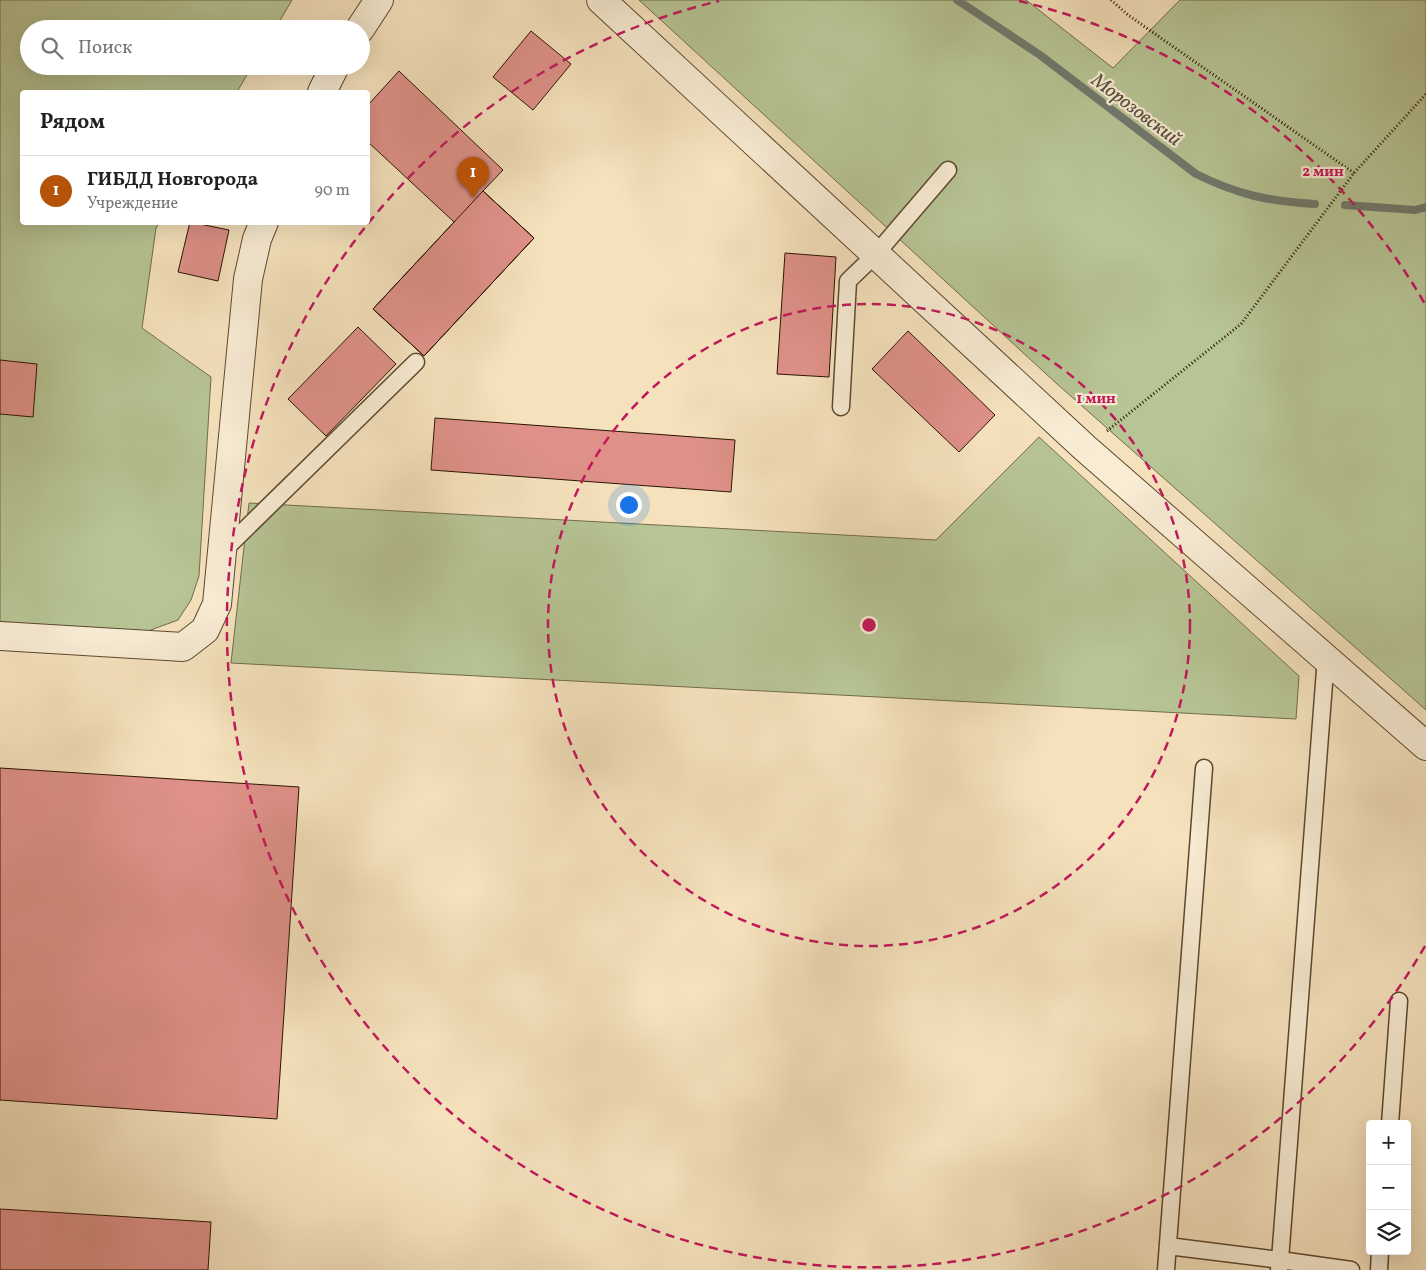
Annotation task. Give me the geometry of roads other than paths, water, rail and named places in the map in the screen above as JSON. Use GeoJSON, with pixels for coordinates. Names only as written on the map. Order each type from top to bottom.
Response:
{"type":"FeatureCollection","features":[{"type":"Feature","properties":{"kind":"street"},"geometry":{"type":"LineString","coordinates":[[366,20],[380,0]]}},
{"type":"Feature","properties":{"kind":"street"},"geometry":{"type":"LineString","coordinates":[[601,0],[1085,448],[1426,746]]}},
{"type":"Feature","properties":{"kind":"street"},"geometry":{"type":"LineString","coordinates":[[323,90],[330,75]]}},
{"type":"Feature","properties":{"kind":"street"},"geometry":{"type":"LineString","coordinates":[[0,636],[182,647],[205,630],[217,604],[248,279],[257,239],[263,225]]}},
{"type":"Feature","properties":{"kind":"lane"},"geometry":{"type":"LineString","coordinates":[[840,407],[848,281],[876,254],[948,170]]}},
{"type":"Feature","properties":{"kind":"lane"},"geometry":{"type":"LineString","coordinates":[[223,550],[416,362]]}},
{"type":"Feature","properties":{"kind":"lane"},"geometry":{"type":"LineString","coordinates":[[1279,1265],[1326,657]]}},
{"type":"Feature","properties":{"kind":"lane"},"geometry":{"type":"LineString","coordinates":[[1166,1270],[1204,768]]}},
{"type":"Feature","properties":{"kind":"lane"},"geometry":{"type":"LineString","coordinates":[[1390,1120],[1399,1001]]}},
{"type":"Feature","properties":{"kind":"lane"},"geometry":{"type":"LineString","coordinates":[[1168,1246],[1279,1265],[1351,1270]]}},
{"type":"Feature","properties":{"kind":"lane"},"geometry":{"type":"LineString","coordinates":[[1379,1270],[1380,1255]]}},
{"type":"Feature","properties":{"kind":"waterway","name":"Морозовский"},"geometry":{"type":"LineString","coordinates":[[957,0],[1040,55],[1196,174],[1226,187],[1254,196],[1315,204]]}},
{"type":"Feature","properties":{"kind":"waterway","name":"Морозовский"},"geometry":{"type":"LineString","coordinates":[[1345,205],[1415,210],[1426,207]]}},
{"type":"Feature","properties":{"kind":"place","name":"ГИБДД Новгорода"},"geometry":{"type":"Point","coordinates":[473,198]}}]}
